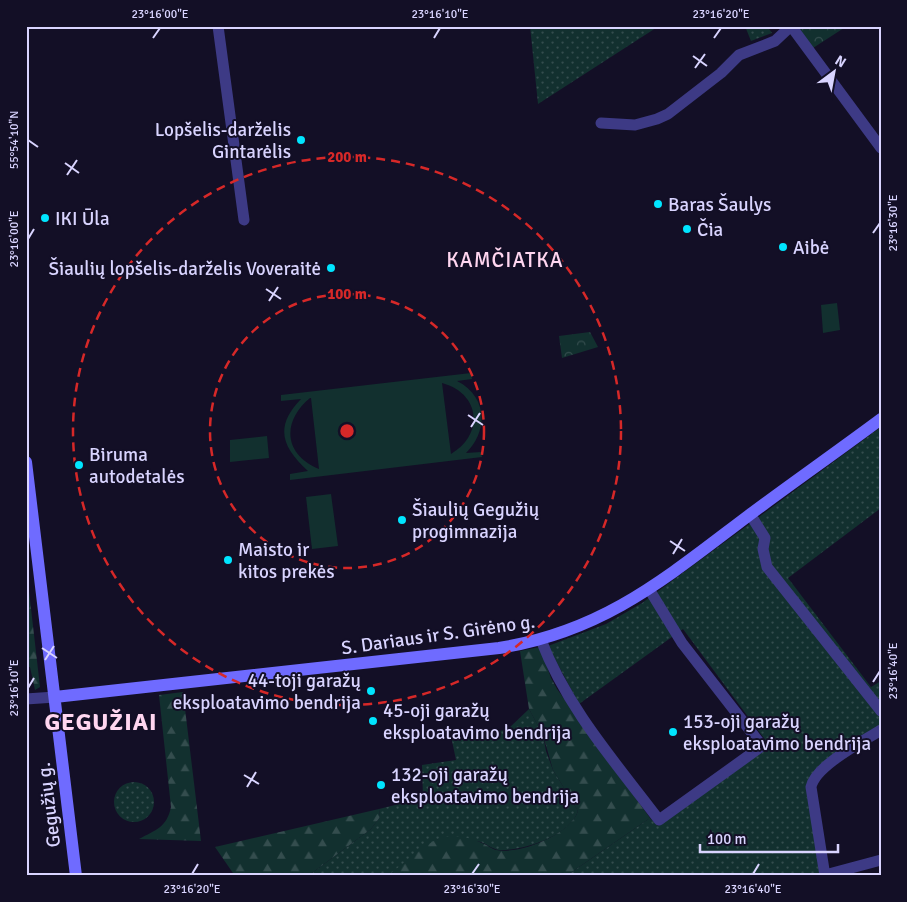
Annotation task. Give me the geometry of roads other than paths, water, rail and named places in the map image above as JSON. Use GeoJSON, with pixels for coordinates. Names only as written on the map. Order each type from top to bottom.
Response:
{"type":"FeatureCollection","features":[{"type":"Feature","properties":{"kind":"street"},"geometry":{"type":"LineString","coordinates":[[218,26],[244,220]]}},
{"type":"Feature","properties":{"kind":"street"},"geometry":{"type":"LineString","coordinates":[[601,124],[636,125],[668,114],[721,73],[739,54],[776,41],[791,26],[881,148]]}},
{"type":"Feature","properties":{"kind":"street","name":"S. Dariaus ir S. Girėno g."},"geometry":{"type":"LineString","coordinates":[[55,697],[499,648],[541,640],[595,621],[649,589],[881,419]]}},
{"type":"Feature","properties":{"kind":"street","name":"Gegužių g."},"geometry":{"type":"LineString","coordinates":[[26,462],[76,876]]}},
{"type":"Feature","properties":{"kind":"street"},"geometry":{"type":"LineString","coordinates":[[750,514],[765,538],[763,549],[767,567],[881,711]]}},
{"type":"Feature","properties":{"kind":"street"},"geometry":{"type":"LineString","coordinates":[[541,640],[560,682],[574,705],[659,820],[762,746],[682,643],[649,589]]}},
{"type":"Feature","properties":{"kind":"street"},"geometry":{"type":"LineString","coordinates":[[26,699],[55,697]]}},
{"type":"Feature","properties":{"kind":"street"},"geometry":{"type":"LineString","coordinates":[[881,730],[812,778],[811,788],[825,875],[881,860]]}},
{"type":"Feature","properties":{"kind":"place","name":"Lopšelis-darželis Gintarėlis"},"geometry":{"type":"Point","coordinates":[301,140]}},
{"type":"Feature","properties":{"kind":"place","name":"Baras Šaulys"},"geometry":{"type":"Point","coordinates":[658,204]}},
{"type":"Feature","properties":{"kind":"place","name":"IKI Ūla"},"geometry":{"type":"Point","coordinates":[45,218]}},
{"type":"Feature","properties":{"kind":"place","name":"Čia"},"geometry":{"type":"Point","coordinates":[687,229]}},
{"type":"Feature","properties":{"kind":"place","name":"Aibė"},"geometry":{"type":"Point","coordinates":[783,247]}},
{"type":"Feature","properties":{"kind":"place","name":"Šiaulių lopšelis-darželis Voveraitė"},"geometry":{"type":"Point","coordinates":[331,268]}},
{"type":"Feature","properties":{"kind":"place","name":"Biruma autodetalės"},"geometry":{"type":"Point","coordinates":[79,465]}},
{"type":"Feature","properties":{"kind":"place","name":"Šiaulių Gegužių progimnazija"},"geometry":{"type":"Point","coordinates":[402,520]}},
{"type":"Feature","properties":{"kind":"place","name":"Maisto ir kitos prekės"},"geometry":{"type":"Point","coordinates":[228,560]}},
{"type":"Feature","properties":{"kind":"place","name":"44-toji garažų eksploatavimo bendrija"},"geometry":{"type":"Point","coordinates":[371,691]}},
{"type":"Feature","properties":{"kind":"place","name":"45-oji garažų eksploatavimo bendrija"},"geometry":{"type":"Point","coordinates":[373,721]}},
{"type":"Feature","properties":{"kind":"place","name":"153-oji garažų eksploatavimo bendrija"},"geometry":{"type":"Point","coordinates":[673,732]}},
{"type":"Feature","properties":{"kind":"place","name":"132-oji garažų eksploatavimo bendrija"},"geometry":{"type":"Point","coordinates":[381,785]}},
{"type":"Feature","properties":{"kind":"district","name":"KAMČIATKA"},"geometry":{"type":"Point","coordinates":[505,260]}},
{"type":"Feature","properties":{"kind":"district","name":"GEGUŽIAI"},"geometry":{"type":"Point","coordinates":[101,722]}}]}
